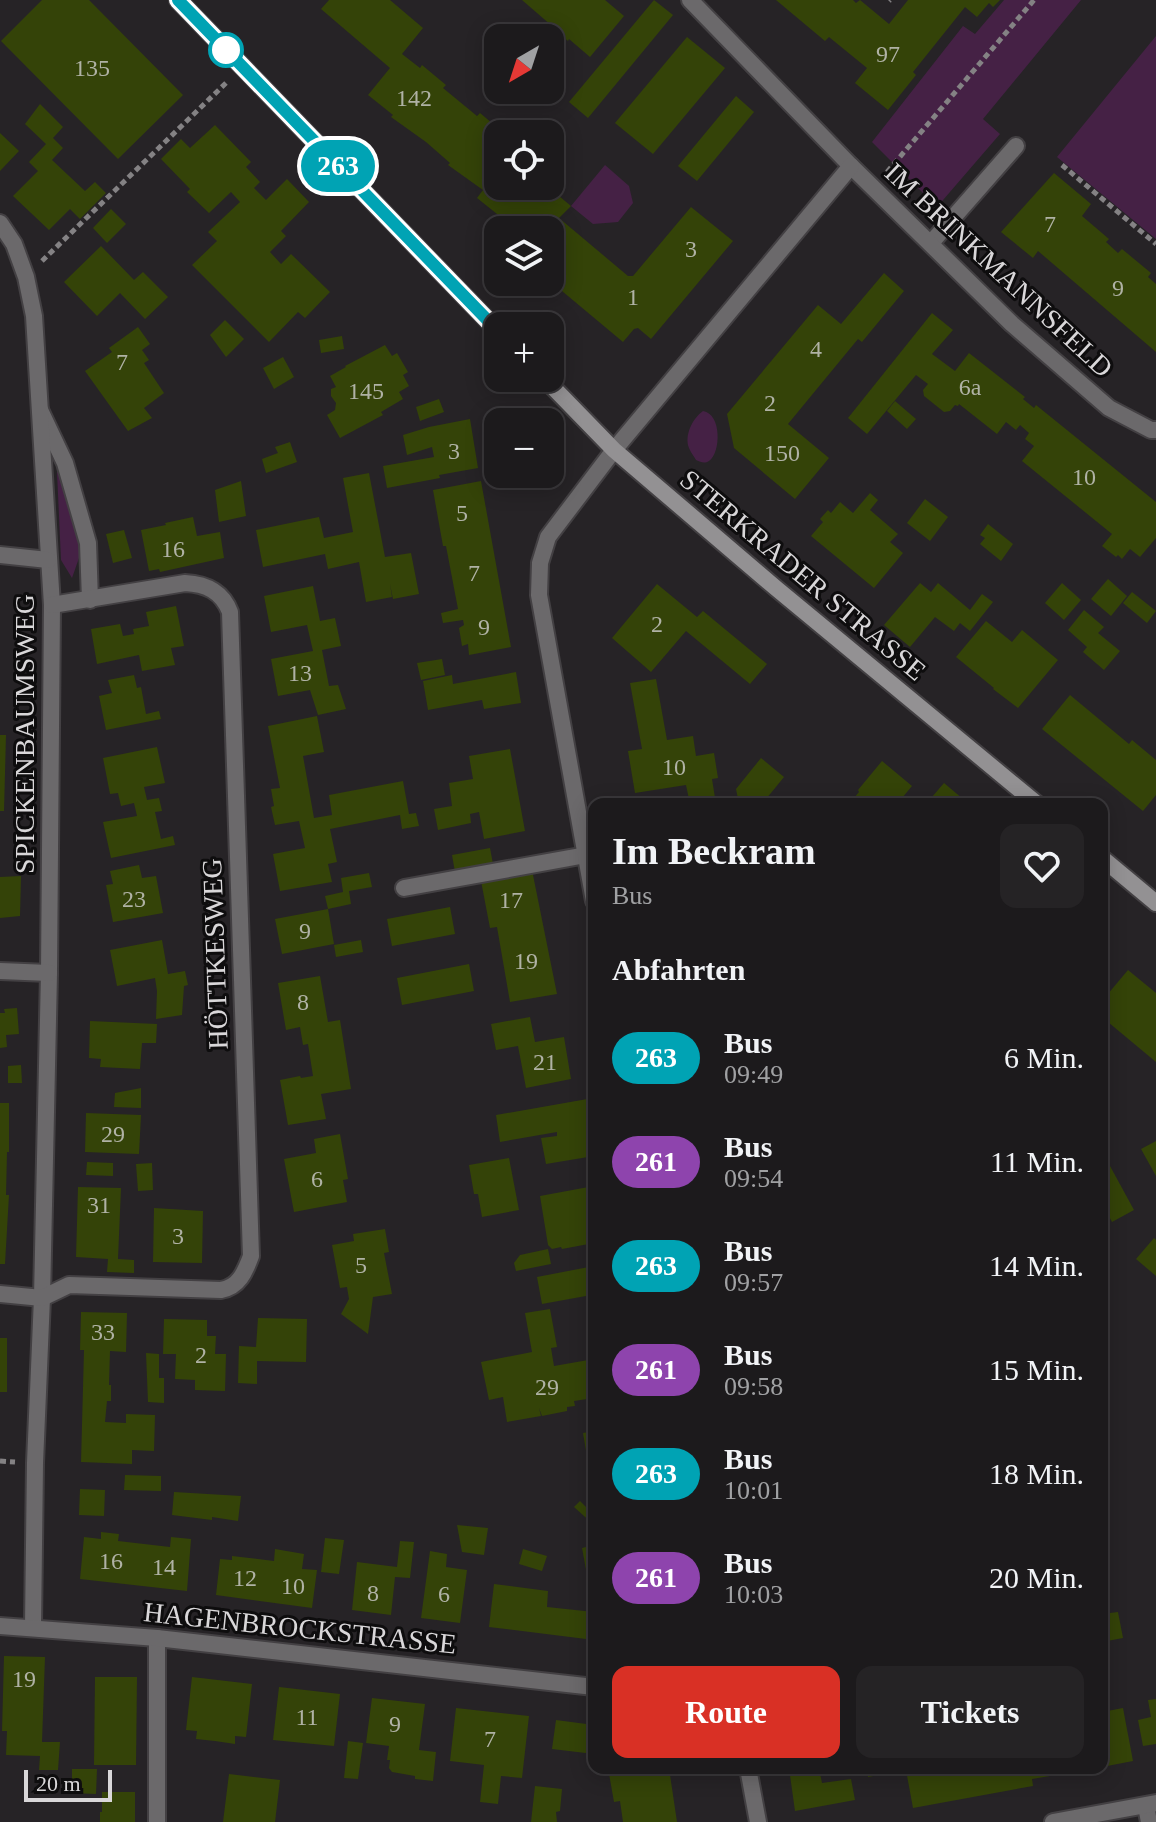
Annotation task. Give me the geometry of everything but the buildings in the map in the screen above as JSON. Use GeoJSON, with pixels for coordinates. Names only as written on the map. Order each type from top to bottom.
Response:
{"type":"FeatureCollection","features":[{"type":"Feature","properties":{"kind":"main road"},"geometry":{"type":"LineString","coordinates":[[178,0],[484,317]]}},
{"type":"Feature","properties":{"kind":"main road","name":"STERKRADER STRASSE"},"geometry":{"type":"LineString","coordinates":[[558,392],[614,450],[1030,798]]}},
{"type":"Feature","properties":{"kind":"main road"},"geometry":{"type":"LineString","coordinates":[[1108,863],[1156,903]]}},
{"type":"Feature","properties":{"kind":"street","name":"IM BRINKMANNSFELD"},"geometry":{"type":"LineString","coordinates":[[690,0],[851,166],[1012,324],[1109,408],[1156,430]]}},
{"type":"Feature","properties":{"kind":"street"},"geometry":{"type":"LineString","coordinates":[[931,243],[1016,146]]}},
{"type":"Feature","properties":{"kind":"street","name":"IM BRINKMANNSFELD"},"geometry":{"type":"LineString","coordinates":[[588,866],[539,595],[540,563],[548,537],[614,450],[851,166]]}},
{"type":"Feature","properties":{"kind":"street","name":"SPICKENBAUMSWEG"},"geometry":{"type":"LineString","coordinates":[[0,223],[14,244],[26,277],[34,316],[52,605],[49,973],[33,1627]]}},
{"type":"Feature","properties":{"kind":"street"},"geometry":{"type":"LineString","coordinates":[[39,407],[65,463],[88,543],[90,600]]}},
{"type":"Feature","properties":{"kind":"street","name":"SPICKENBAUMSWEG"},"geometry":{"type":"LineString","coordinates":[[0,555],[48,560]]}},
{"type":"Feature","properties":{"kind":"street","name":"HÖTTKESWEG"},"geometry":{"type":"LineString","coordinates":[[42,1298],[69,1285],[221,1290],[230,1288],[246,1271],[251,1256],[230,612],[226,602],[214,590],[200,584],[185,583],[52,605]]}},
{"type":"Feature","properties":{"kind":"street"},"geometry":{"type":"LineString","coordinates":[[404,888],[586,855]]}},
{"type":"Feature","properties":{"kind":"street"},"geometry":{"type":"LineString","coordinates":[[0,971],[49,973]]}},
{"type":"Feature","properties":{"kind":"street"},"geometry":{"type":"LineString","coordinates":[[0,1294],[42,1298]]}},
{"type":"Feature","properties":{"kind":"street","name":"HAGENBROCKSTRASSE"},"geometry":{"type":"LineString","coordinates":[[0,1626],[157,1638],[588,1686]]}},
{"type":"Feature","properties":{"kind":"street"},"geometry":{"type":"LineString","coordinates":[[157,1638],[157,1822]]}},
{"type":"Feature","properties":{"kind":"street"},"geometry":{"type":"LineString","coordinates":[[749,1774],[758,1822]]}},
{"type":"Feature","properties":{"kind":"street"},"geometry":{"type":"LineString","coordinates":[[1053,1822],[1150,1810]]}},
{"type":"Feature","properties":{"kind":"path"},"geometry":{"type":"LineString","coordinates":[[874,188],[1034,0]]}},
{"type":"Feature","properties":{"kind":"path"},"geometry":{"type":"LineString","coordinates":[[26,277],[242,67]]}},
{"type":"Feature","properties":{"kind":"path"},"geometry":{"type":"LineString","coordinates":[[1062,165],[1156,244]]}},
{"type":"Feature","properties":{"kind":"shaded area"},"geometry":{"type":"Polygon","coordinates":[[[1004,0],[1081,0],[983,119],[1000,134],[937,207],[872,142],[963,26],[975,34],[1004,0]]]}},
{"type":"Feature","properties":{"kind":"shaded area"},"geometry":{"type":"Polygon","coordinates":[[[1156,36],[1156,239],[1057,157],[1156,36]]]}},
{"type":"Feature","properties":{"kind":"shaded area"},"geometry":{"type":"Polygon","coordinates":[[[605,165],[629,186],[633,203],[618,222],[593,224],[571,206],[605,165]]]}},
{"type":"Feature","properties":{"kind":"shaded area"},"geometry":{"type":"Polygon","coordinates":[[[703,411],[714,419],[718,434],[713,457],[704,463],[696,460],[688,443],[690,427],[703,411]]]}},
{"type":"Feature","properties":{"kind":"shaded area"},"geometry":{"type":"Polygon","coordinates":[[[57,472],[61,472],[80,541],[79,558],[72,578],[61,560],[57,472]]]}},
{"type":"Feature","properties":{"kind":"bus line","name":"263"},"geometry":{"type":"LineString","coordinates":[[178,0],[484,317]]}}]}
